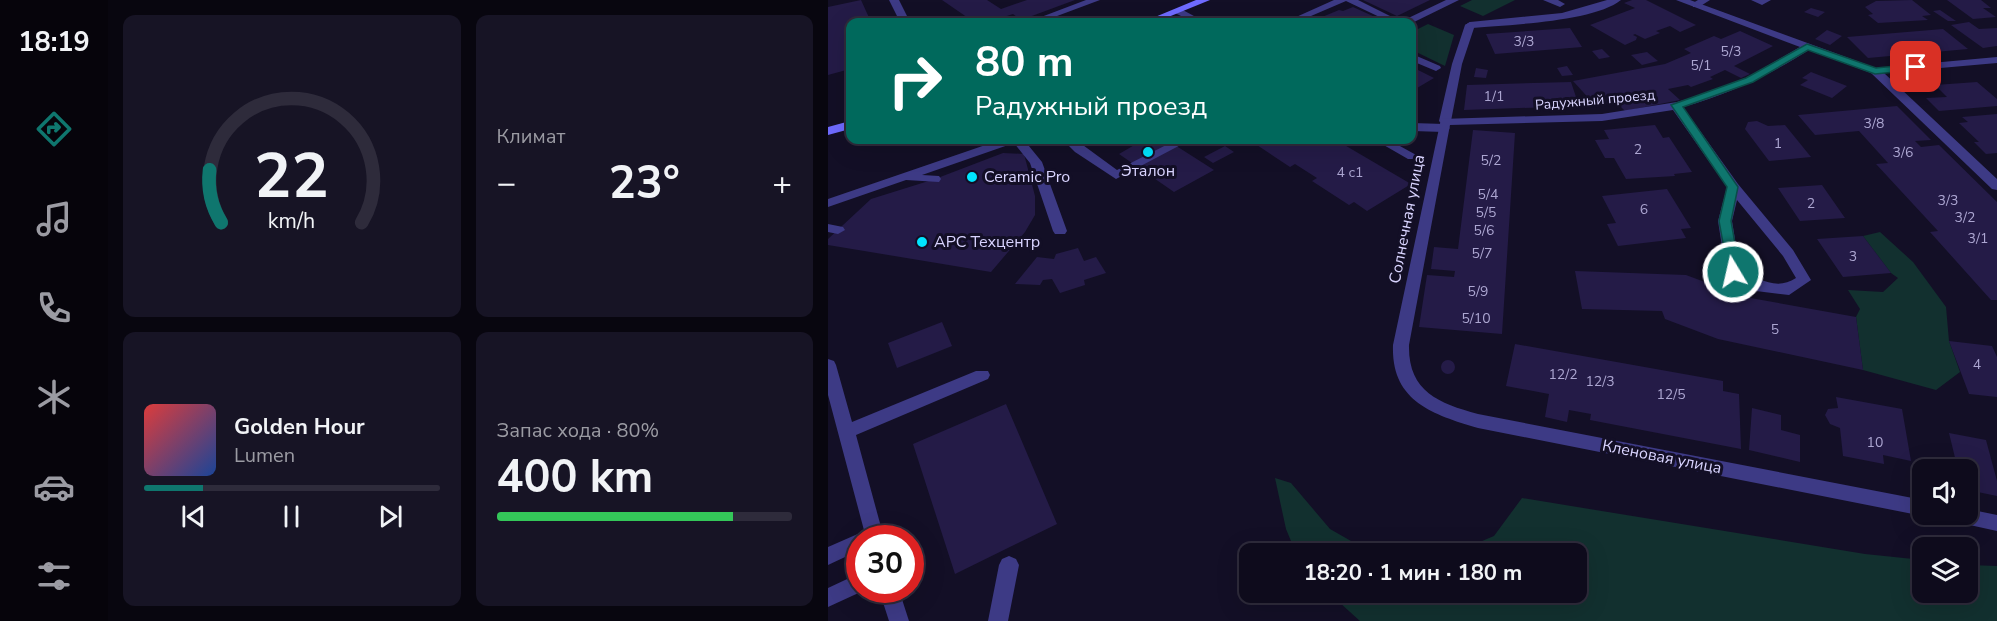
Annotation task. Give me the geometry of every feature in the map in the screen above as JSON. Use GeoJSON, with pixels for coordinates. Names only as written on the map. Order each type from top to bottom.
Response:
{"type":"FeatureCollection","features":[{"type":"Feature","properties":{"kind":"main road"},"geometry":{"type":"LineString","coordinates":[[1159,18],[1206,0]]}},
{"type":"Feature","properties":{"kind":"main road"},"geometry":{"type":"LineString","coordinates":[[828,131],[846,126]]}},
{"type":"Feature","properties":{"kind":"street"},"geometry":{"type":"LineString","coordinates":[[894,0],[903,18]]}},
{"type":"Feature","properties":{"kind":"street"},"geometry":{"type":"LineString","coordinates":[[1044,18],[1095,0]]}},
{"type":"Feature","properties":{"kind":"street"},"geometry":{"type":"LineString","coordinates":[[1299,18],[1342,0]]}},
{"type":"Feature","properties":{"kind":"street"},"geometry":{"type":"LineString","coordinates":[[1350,0],[1388,18]]}},
{"type":"Feature","properties":{"kind":"street"},"geometry":{"type":"LineString","coordinates":[[1414,18],[1454,0]]}},
{"type":"Feature","properties":{"kind":"street"},"geometry":{"type":"LineString","coordinates":[[1548,0],[1560,4]]}},
{"type":"Feature","properties":{"kind":"street","name":"Солнечная улица"},"geometry":{"type":"LineString","coordinates":[[1410,385],[1401,366],[1401,345],[1444,124],[1457,64],[1470,25],[1560,18],[1589,12],[1616,0]]}},
{"type":"Feature","properties":{"kind":"street"},"geometry":{"type":"LineString","coordinates":[[1682,0],[1701,3],[1807,47],[1875,71],[1997,186]]}},
{"type":"Feature","properties":{"kind":"street"},"geometry":{"type":"LineString","coordinates":[[1756,0],[1762,2],[1766,0]]}},
{"type":"Feature","properties":{"kind":"street"},"geometry":{"type":"LineString","coordinates":[[1178,11],[1192,18]]}},
{"type":"Feature","properties":{"kind":"street","name":"Радужный проезд"},"geometry":{"type":"LineString","coordinates":[[1416,127],[1589,118],[1639,113],[1676,105],[1750,80],[1807,47]]}},
{"type":"Feature","properties":{"kind":"street"},"geometry":{"type":"LineString","coordinates":[[1416,59],[1436,68]]}},
{"type":"Feature","properties":{"kind":"street"},"geometry":{"type":"LineString","coordinates":[[1875,71],[1997,60]]}},
{"type":"Feature","properties":{"kind":"street"},"geometry":{"type":"LineString","coordinates":[[1676,105],[1733,187],[1788,253],[1803,280],[1789,290],[1761,287],[1733,272],[1725,221],[1733,187]]}},
{"type":"Feature","properties":{"kind":"street"},"geometry":{"type":"LineString","coordinates":[[828,203],[999,144]]}},
{"type":"Feature","properties":{"kind":"street"},"geometry":{"type":"LineString","coordinates":[[1021,144],[1036,162],[1060,231]]}},
{"type":"Feature","properties":{"kind":"street"},"geometry":{"type":"LineString","coordinates":[[1073,144],[1116,175],[1176,144]]}},
{"type":"Feature","properties":{"kind":"street"},"geometry":{"type":"LineString","coordinates":[[1389,144],[1412,156]]}},
{"type":"Feature","properties":{"kind":"street"},"geometry":{"type":"LineString","coordinates":[[902,178],[934,179]]}},
{"type":"Feature","properties":{"kind":"street"},"geometry":{"type":"LineString","coordinates":[[828,365],[847,431],[865,525]]}},
{"type":"Feature","properties":{"kind":"street"},"geometry":{"type":"LineString","coordinates":[[847,431],[982,375]]}},
{"type":"Feature","properties":{"kind":"street","name":"Кленовая улица"},"geometry":{"type":"LineString","coordinates":[[1410,385],[1423,398],[1447,413],[1478,421],[1912,506]]}},
{"type":"Feature","properties":{"kind":"street"},"geometry":{"type":"LineString","coordinates":[[1978,519],[1997,523]]}},
{"type":"Feature","properties":{"kind":"street"},"geometry":{"type":"LineString","coordinates":[[828,556],[846,548]]}},
{"type":"Feature","properties":{"kind":"street"},"geometry":{"type":"LineString","coordinates":[[998,621],[1009,565]]}},
{"type":"Feature","properties":{"kind":"street"},"geometry":{"type":"LineString","coordinates":[[828,598],[846,589]]}},
{"type":"Feature","properties":{"kind":"street"},"geometry":{"type":"LineString","coordinates":[[893,603],[899,621]]}},
{"type":"Feature","properties":{"kind":"green space"},"geometry":{"type":"Polygon","coordinates":[[[1472,0],[1515,0],[1483,16],[1460,6],[1472,0]]]}},
{"type":"Feature","properties":{"kind":"green space"},"geometry":{"type":"Polygon","coordinates":[[[1428,24],[1454,35],[1445,66],[1416,52],[1416,30],[1428,24]]]}},
{"type":"Feature","properties":{"kind":"green space"},"geometry":{"type":"Polygon","coordinates":[[[1880,232],[1913,262],[1946,307],[1949,341],[1960,372],[1936,390],[1863,370],[1856,317],[1860,309],[1848,290],[1883,292],[1898,278],[1891,273],[1863,236],[1880,232]]]}},
{"type":"Feature","properties":{"kind":"green space"},"geometry":{"type":"Polygon","coordinates":[[[1275,478],[1291,483],[1330,529],[1354,543],[1292,543],[1286,529],[1275,478]]]}},
{"type":"Feature","properties":{"kind":"green space"},"geometry":{"type":"Polygon","coordinates":[[[1522,498],[1865,554],[1912,559],[1912,603],[1978,603],[1978,565],[1997,566],[1997,621],[1360,621],[1340,603],[1587,603],[1587,543],[1477,543],[1494,536],[1522,498]]]}},
{"type":"Feature","properties":{"kind":"building"},"geometry":{"type":"Polygon","coordinates":[[[861,0],[869,18],[846,18],[846,70],[828,75],[828,7],[861,0]]]}},
{"type":"Feature","properties":{"kind":"building"},"geometry":{"type":"Polygon","coordinates":[[[942,0],[987,0],[1001,9],[1027,0],[1075,0],[1026,18],[1018,18],[1013,14],[1000,18],[968,18],[942,0]]]}},
{"type":"Feature","properties":{"kind":"building"},"geometry":{"type":"Polygon","coordinates":[[[1363,0],[1430,0],[1397,16],[1363,0]]]}},
{"type":"Feature","properties":{"kind":"building"},"geometry":{"type":"Polygon","coordinates":[[[1632,0],[1646,0],[1696,25],[1680,32],[1670,26],[1656,31],[1660,33],[1645,39],[1635,34],[1633,35],[1637,37],[1636,40],[1625,45],[1590,25],[1635,8],[1624,3],[1632,0]]]}},
{"type":"Feature","properties":{"kind":"building"},"geometry":{"type":"Polygon","coordinates":[[[1912,0],[1931,15],[1922,16],[1928,20],[1878,23],[1868,15],[1873,14],[1865,7],[1876,1],[1912,0]]]}},
{"type":"Feature","properties":{"kind":"building"},"geometry":{"type":"Polygon","coordinates":[[[1947,0],[1981,0],[1991,8],[1983,8],[1996,17],[1973,19],[1947,0]]]}},
{"type":"Feature","properties":{"kind":"building"},"geometry":{"type":"Polygon","coordinates":[[[1353,7],[1377,18],[1320,18],[1339,10],[1343,11],[1353,7]]]}},
{"type":"Feature","properties":{"kind":"building"},"geometry":{"type":"Polygon","coordinates":[[[1811,8],[1825,12],[1818,17],[1804,12],[1811,8]]]}},
{"type":"Feature","properties":{"kind":"building"},"geometry":{"type":"Polygon","coordinates":[[[1940,10],[1956,21],[1948,21],[1933,11],[1940,10]]]}},
{"type":"Feature","properties":{"kind":"building"},"geometry":{"type":"Polygon","coordinates":[[[1969,22],[1979,29],[1997,28],[1997,46],[1983,48],[1951,25],[1969,22]]]}},
{"type":"Feature","properties":{"kind":"building"},"geometry":{"type":"Polygon","coordinates":[[[1570,28],[1582,47],[1495,54],[1486,34],[1570,28]]]}},
{"type":"Feature","properties":{"kind":"building"},"geometry":{"type":"Polygon","coordinates":[[[1943,29],[1968,49],[1868,58],[1847,37],[1943,29]]]}},
{"type":"Feature","properties":{"kind":"building"},"geometry":{"type":"Polygon","coordinates":[[[1827,30],[1842,36],[1830,45],[1815,39],[1827,30]]]}},
{"type":"Feature","properties":{"kind":"building"},"geometry":{"type":"Polygon","coordinates":[[[1740,31],[1773,46],[1734,66],[1750,74],[1741,78],[1725,70],[1710,77],[1713,79],[1691,87],[1688,85],[1668,89],[1680,100],[1625,111],[1617,103],[1594,104],[1573,81],[1665,64],[1691,53],[1684,49],[1714,36],[1721,39],[1740,31]]]}},
{"type":"Feature","properties":{"kind":"building"},"geometry":{"type":"Polygon","coordinates":[[[1602,49],[1610,57],[1599,59],[1592,51],[1602,49]]]}},
{"type":"Feature","properties":{"kind":"building"},"geometry":{"type":"Polygon","coordinates":[[[1647,52],[1658,61],[1642,65],[1631,55],[1647,52]]]}},
{"type":"Feature","properties":{"kind":"building"},"geometry":{"type":"Polygon","coordinates":[[[1567,66],[1573,75],[1562,76],[1557,68],[1567,66]]]}},
{"type":"Feature","properties":{"kind":"building"},"geometry":{"type":"Polygon","coordinates":[[[1476,68],[1488,70],[1486,78],[1474,77],[1476,68]]]}},
{"type":"Feature","properties":{"kind":"building"},"geometry":{"type":"Polygon","coordinates":[[[1416,69],[1434,78],[1416,89],[1416,69]]]}},
{"type":"Feature","properties":{"kind":"building"},"geometry":{"type":"Polygon","coordinates":[[[1811,72],[1847,86],[1832,98],[1800,85],[1808,80],[1802,78],[1811,72]]]}},
{"type":"Feature","properties":{"kind":"building"},"geometry":{"type":"Polygon","coordinates":[[[1571,82],[1579,106],[1464,110],[1467,85],[1571,82]]]}},
{"type":"Feature","properties":{"kind":"building"},"geometry":{"type":"Polygon","coordinates":[[[1977,82],[1997,99],[1997,106],[1939,111],[1926,98],[1947,97],[1935,85],[1977,82]]]}},
{"type":"Feature","properties":{"kind":"building"},"geometry":{"type":"Polygon","coordinates":[[[1897,106],[1931,140],[1915,141],[1921,147],[1939,145],[1997,202],[1997,300],[1991,300],[1930,232],[1938,231],[1876,164],[1888,163],[1859,131],[1815,135],[1798,115],[1897,106]]]}},
{"type":"Feature","properties":{"kind":"building"},"geometry":{"type":"Polygon","coordinates":[[[1997,114],[1997,153],[1986,154],[1974,142],[1979,142],[1959,123],[1968,122],[1962,117],[1997,114]]]}},
{"type":"Feature","properties":{"kind":"building"},"geometry":{"type":"Polygon","coordinates":[[[1757,121],[1768,126],[1785,125],[1811,157],[1769,161],[1745,129],[1748,122],[1757,121]]]}},
{"type":"Feature","properties":{"kind":"building"},"geometry":{"type":"Polygon","coordinates":[[[1655,125],[1663,138],[1669,137],[1692,172],[1674,174],[1675,176],[1626,179],[1614,158],[1605,158],[1595,140],[1609,139],[1604,130],[1655,125]]]}},
{"type":"Feature","properties":{"kind":"building"},"geometry":{"type":"Polygon","coordinates":[[[1473,130],[1515,133],[1502,334],[1419,327],[1427,275],[1454,277],[1455,271],[1431,269],[1434,247],[1458,249],[1473,130]]]}},
{"type":"Feature","properties":{"kind":"building"},"geometry":{"type":"Polygon","coordinates":[[[1136,144],[1173,144],[1214,170],[1174,192],[1119,154],[1136,144]]]}},
{"type":"Feature","properties":{"kind":"building"},"geometry":{"type":"Polygon","coordinates":[[[1256,144],[1343,144],[1411,184],[1367,211],[1354,202],[1349,205],[1312,181],[1317,178],[1295,164],[1290,167],[1256,144]]]}},
{"type":"Feature","properties":{"kind":"building"},"geometry":{"type":"Polygon","coordinates":[[[1225,146],[1234,152],[1213,163],[1204,157],[1225,146]]]}},
{"type":"Feature","properties":{"kind":"building"},"geometry":{"type":"Polygon","coordinates":[[[1003,153],[1024,154],[1035,196],[1035,215],[1025,232],[991,272],[828,245],[828,239],[871,199],[935,179],[1003,153]]]}},
{"type":"Feature","properties":{"kind":"building"},"geometry":{"type":"Polygon","coordinates":[[[1822,185],[1845,218],[1800,221],[1778,188],[1822,185]]]}},
{"type":"Feature","properties":{"kind":"building"},"geometry":{"type":"Polygon","coordinates":[[[1667,189],[1691,228],[1681,229],[1686,238],[1618,246],[1607,224],[1616,223],[1602,196],[1667,189]]]}},
{"type":"Feature","properties":{"kind":"building"},"geometry":{"type":"Polygon","coordinates":[[[1863,236],[1891,273],[1843,277],[1817,239],[1863,236]]]}},
{"type":"Feature","properties":{"kind":"building"},"geometry":{"type":"Polygon","coordinates":[[[1078,248],[1084,261],[1096,257],[1106,273],[1084,280],[1085,285],[1060,293],[1052,279],[1043,280],[1040,285],[1015,284],[1037,257],[1054,259],[1056,254],[1078,248]]]}},
{"type":"Feature","properties":{"kind":"building"},"geometry":{"type":"Polygon","coordinates":[[[1575,271],[1686,275],[1745,297],[1856,317],[1863,370],[1718,339],[1665,319],[1662,311],[1582,309],[1575,271]]]}},
{"type":"Feature","properties":{"kind":"building"},"geometry":{"type":"Polygon","coordinates":[[[942,322],[952,346],[897,368],[888,343],[942,322]]]}},
{"type":"Feature","properties":{"kind":"building"},"geometry":{"type":"Polygon","coordinates":[[[1949,341],[1992,346],[1997,357],[1997,397],[1969,394],[1949,341]]]}},
{"type":"Feature","properties":{"kind":"building"},"geometry":{"type":"Polygon","coordinates":[[[1515,344],[1723,381],[1723,391],[1739,394],[1741,449],[1590,420],[1591,414],[1569,410],[1567,422],[1545,417],[1549,394],[1506,386],[1515,344]]]}},
{"type":"Feature","properties":{"kind":"building"},"geometry":{"type":"Polygon","coordinates":[[[1445,360],[1451,360],[1455,367],[1451,374],[1445,374],[1441,370],[1441,364],[1445,360]]]}},
{"type":"Feature","properties":{"kind":"building"},"geometry":{"type":"Polygon","coordinates":[[[1836,397],[1902,409],[1911,461],[1883,455],[1884,464],[1843,456],[1840,428],[1830,424],[1825,415],[1828,409],[1838,408],[1836,397]]]}},
{"type":"Feature","properties":{"kind":"building"},"geometry":{"type":"Polygon","coordinates":[[[1006,404],[1057,524],[955,574],[913,444],[1006,404]]]}},
{"type":"Feature","properties":{"kind":"building"},"geometry":{"type":"Polygon","coordinates":[[[1752,408],[1781,415],[1781,430],[1800,435],[1800,462],[1749,450],[1752,408]]]}},
{"type":"Feature","properties":{"kind":"building"},"geometry":{"type":"Polygon","coordinates":[[[1949,433],[1986,440],[1997,481],[1997,496],[1978,492],[1978,459],[1955,459],[1949,433]]]}},
{"type":"Feature","properties":{"kind":"place","name":"Эталон"},"geometry":{"type":"Point","coordinates":[1148,152]}},
{"type":"Feature","properties":{"kind":"place","name":"Ceramic Pro"},"geometry":{"type":"Point","coordinates":[972,177]}},
{"type":"Feature","properties":{"kind":"place","name":"АРС Техцентр"},"geometry":{"type":"Point","coordinates":[922,242]}},
{"type":"Feature","properties":{"kind":"route"},"geometry":{"type":"LineString","coordinates":[[1733,272],[1725,221],[1733,187],[1676,105],[1750,80],[1807,47],[1875,71],[1916,67]]}}]}
